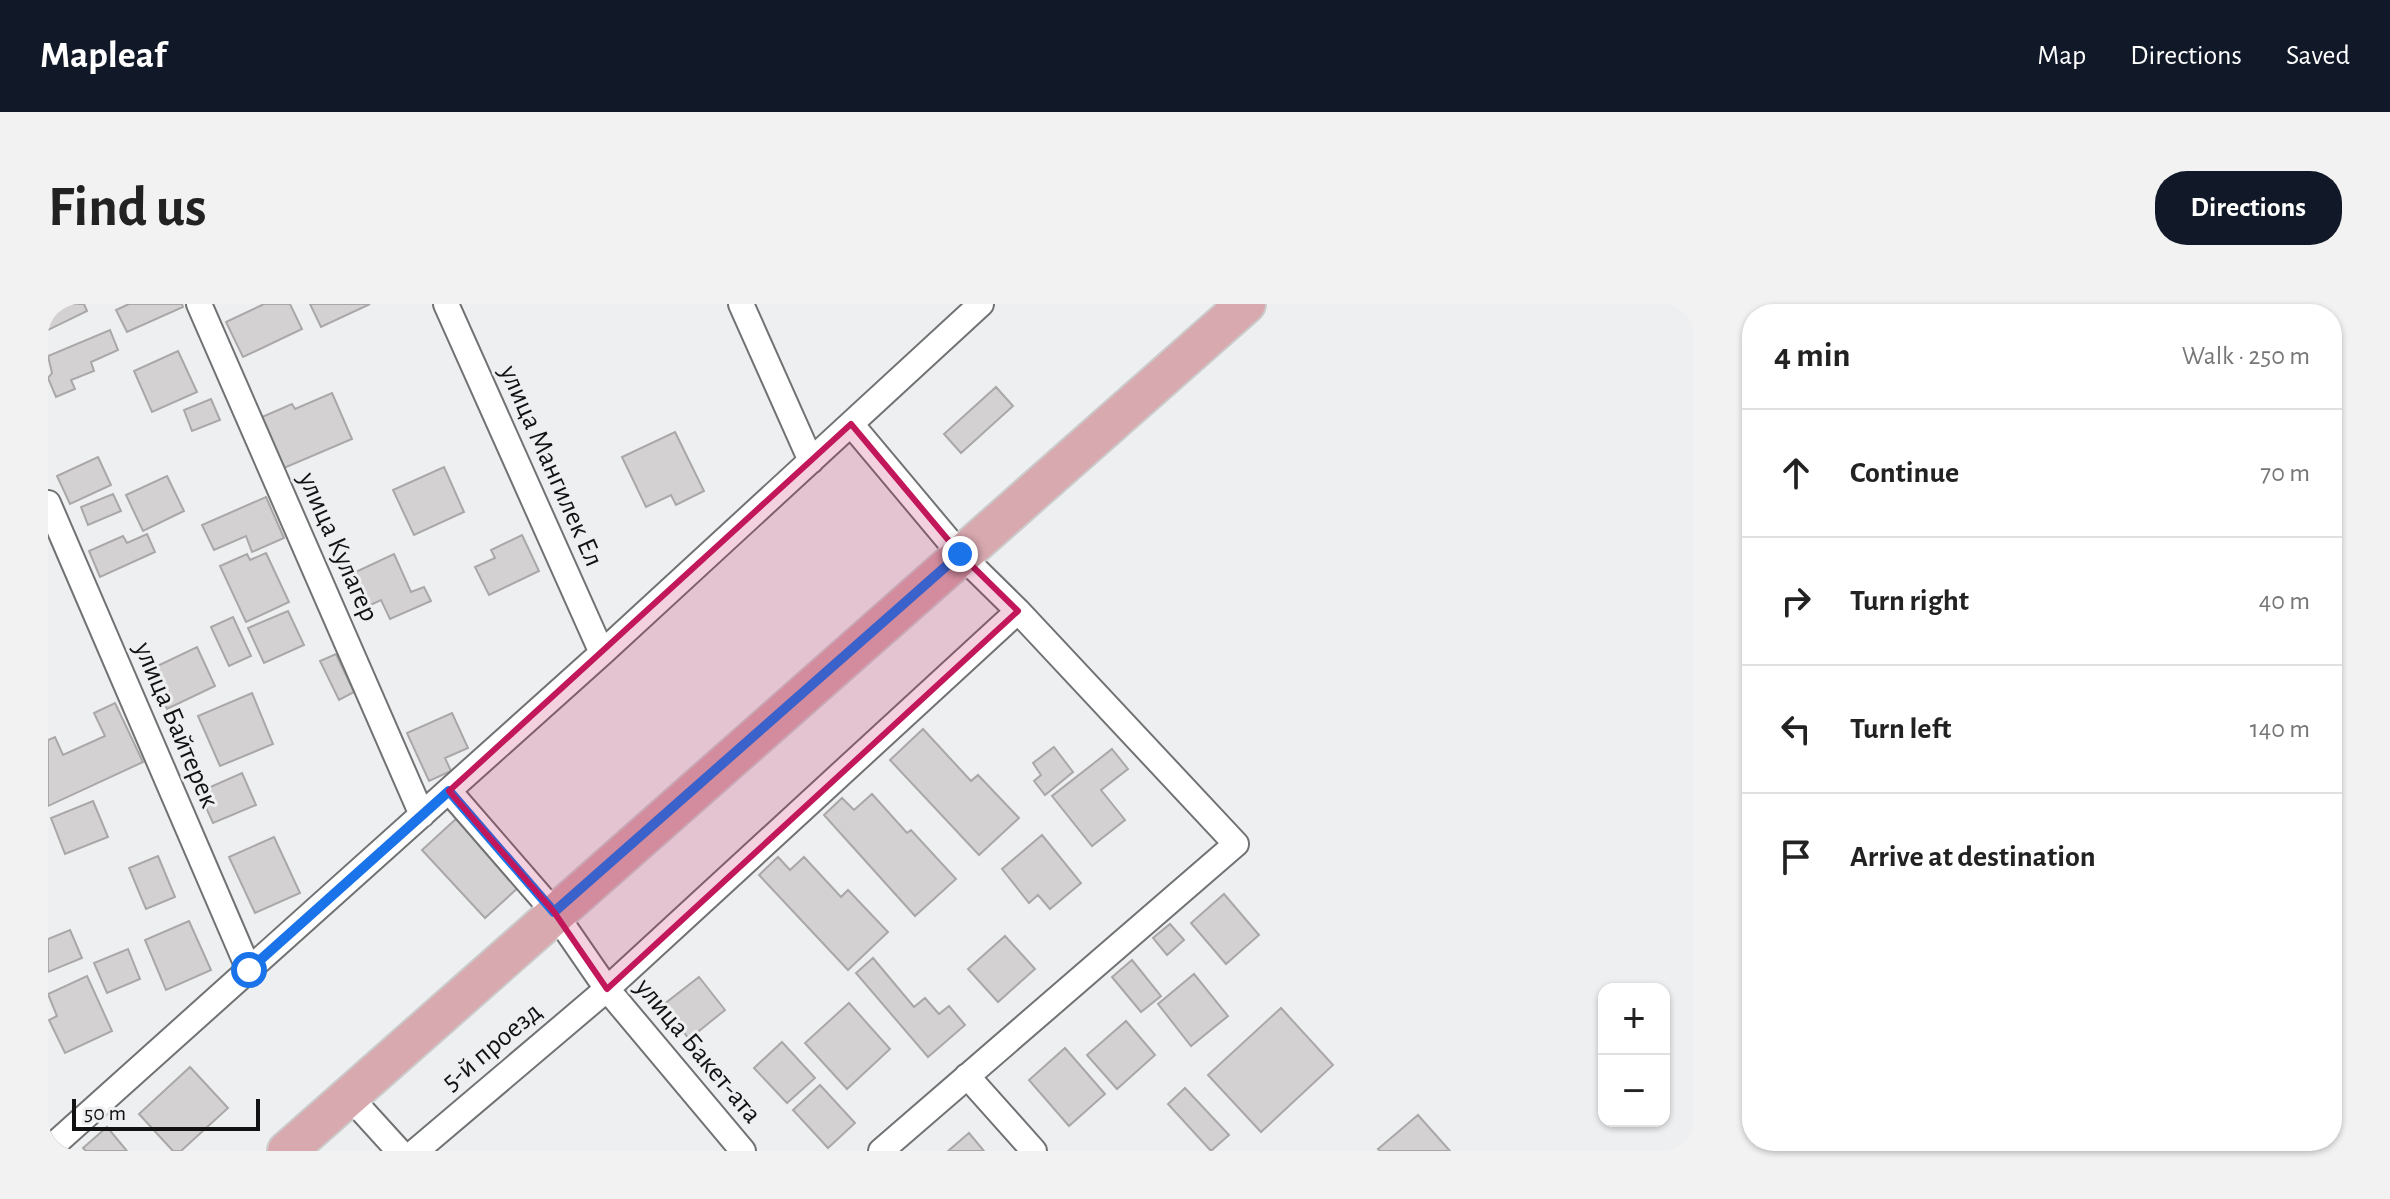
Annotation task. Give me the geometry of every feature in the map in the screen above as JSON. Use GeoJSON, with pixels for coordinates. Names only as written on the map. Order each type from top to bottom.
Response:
{"type":"FeatureCollection","features":[{"type":"Feature","properties":{"kind":"main road"},"geometry":{"type":"LineString","coordinates":[[287,1151],[1246,304]]}},
{"type":"Feature","properties":{"kind":"street","name":"улица Кулагер"},"geometry":{"type":"LineString","coordinates":[[199,304],[422,815]]}},
{"type":"Feature","properties":{"kind":"street","name":"улица Мангилек Ел"},"geometry":{"type":"LineString","coordinates":[[446,304],[602,653]]}},
{"type":"Feature","properties":{"kind":"street"},"geometry":{"type":"LineString","coordinates":[[741,304],[811,461]]}},
{"type":"Feature","properties":{"kind":"street"},"geometry":{"type":"LineString","coordinates":[[48,1150],[602,653],[981,304]]}},
{"type":"Feature","properties":{"kind":"street"},"geometry":{"type":"LineString","coordinates":[[851,424],[960,554],[1018,611],[1236,844],[881,1151]]}},
{"type":"Feature","properties":{"kind":"street","name":"улица Байтерек"},"geometry":{"type":"LineString","coordinates":[[48,503],[249,970]]}},
{"type":"Feature","properties":{"kind":"street","name":"5-й проезд"},"geometry":{"type":"LineString","coordinates":[[416,1151],[607,989],[1018,611]]}},
{"type":"Feature","properties":{"kind":"street","name":"улица Бакет-ата"},"geometry":{"type":"LineString","coordinates":[[449,791],[554,912],[607,989],[743,1151]]}},
{"type":"Feature","properties":{"kind":"street"},"geometry":{"type":"LineString","coordinates":[[967,1076],[1034,1151]]}},
{"type":"Feature","properties":{"kind":"street"},"geometry":{"type":"LineString","coordinates":[[349,1096],[399,1151]]}},
{"type":"Feature","properties":{"kind":"highlighted area"},"geometry":{"type":"Polygon","coordinates":[[[851,424],[960,554],[1018,611],[607,989],[554,912],[449,791],[851,424]]]}},
{"type":"Feature","properties":{"kind":"building"},"geometry":{"type":"Polygon","coordinates":[[[48,304],[84,304],[87,311],[48,330],[48,304]]]}},
{"type":"Feature","properties":{"kind":"building"},"geometry":{"type":"Polygon","coordinates":[[[129,304],[182,304],[183,307],[127,332],[116,310],[129,304]]]}},
{"type":"Feature","properties":{"kind":"building"},"geometry":{"type":"Polygon","coordinates":[[[264,304],[290,304],[302,329],[243,357],[226,322],[264,304]]]}},
{"type":"Feature","properties":{"kind":"building"},"geometry":{"type":"Polygon","coordinates":[[[310,304],[370,304],[321,327],[310,304]]]}},
{"type":"Feature","properties":{"kind":"building"},"geometry":{"type":"Polygon","coordinates":[[[110,330],[118,350],[91,362],[94,371],[71,380],[75,389],[56,397],[48,378],[52,373],[48,356],[110,330]]]}},
{"type":"Feature","properties":{"kind":"building"},"geometry":{"type":"Polygon","coordinates":[[[178,351],[197,392],[152,412],[134,371],[178,351]]]}},
{"type":"Feature","properties":{"kind":"building"},"geometry":{"type":"Polygon","coordinates":[[[996,387],[1013,406],[961,453],[944,434],[996,387]]]}},
{"type":"Feature","properties":{"kind":"building"},"geometry":{"type":"Polygon","coordinates":[[[332,393],[352,439],[284,468],[262,417],[292,404],[295,409],[332,393]]]}},
{"type":"Feature","properties":{"kind":"building"},"geometry":{"type":"Polygon","coordinates":[[[211,399],[220,420],[192,431],[184,410],[211,399]]]}},
{"type":"Feature","properties":{"kind":"building"},"geometry":{"type":"Polygon","coordinates":[[[675,432],[704,491],[676,505],[671,495],[646,507],[622,457],[675,432]]]}},
{"type":"Feature","properties":{"kind":"building"},"geometry":{"type":"Polygon","coordinates":[[[98,457],[111,485],[70,504],[57,476],[98,457]]]}},
{"type":"Feature","properties":{"kind":"building"},"geometry":{"type":"Polygon","coordinates":[[[444,467],[464,512],[414,535],[393,490],[444,467]]]}},
{"type":"Feature","properties":{"kind":"building"},"geometry":{"type":"Polygon","coordinates":[[[167,476],[184,511],[143,531],[126,495],[167,476]]]}},
{"type":"Feature","properties":{"kind":"building"},"geometry":{"type":"Polygon","coordinates":[[[113,494],[121,511],[88,525],[81,507],[113,494]]]}},
{"type":"Feature","properties":{"kind":"building"},"geometry":{"type":"Polygon","coordinates":[[[266,497],[284,538],[252,552],[246,536],[214,550],[202,525],[266,497]]]}},
{"type":"Feature","properties":{"kind":"building"},"geometry":{"type":"Polygon","coordinates":[[[147,534],[155,552],[100,577],[89,551],[123,536],[127,543],[147,534]]]}},
{"type":"Feature","properties":{"kind":"building"},"geometry":{"type":"Polygon","coordinates":[[[522,535],[539,571],[489,595],[475,567],[495,558],[491,550],[522,535]]]}},
{"type":"Feature","properties":{"kind":"building"},"geometry":{"type":"Polygon","coordinates":[[[266,553],[289,602],[246,622],[220,566],[247,554],[250,560],[266,553]]]}},
{"type":"Feature","properties":{"kind":"building"},"geometry":{"type":"Polygon","coordinates":[[[394,554],[411,592],[424,587],[431,601],[390,619],[381,600],[362,609],[347,576],[394,554]]]}},
{"type":"Feature","properties":{"kind":"building"},"geometry":{"type":"Polygon","coordinates":[[[288,611],[304,645],[264,663],[248,628],[288,611]]]}},
{"type":"Feature","properties":{"kind":"building"},"geometry":{"type":"Polygon","coordinates":[[[233,617],[251,656],[229,666],[211,627],[233,617]]]}},
{"type":"Feature","properties":{"kind":"building"},"geometry":{"type":"Polygon","coordinates":[[[197,647],[215,686],[167,709],[149,670],[197,647]]]}},
{"type":"Feature","properties":{"kind":"building"},"geometry":{"type":"Polygon","coordinates":[[[336,654],[354,692],[339,700],[320,661],[336,654]]]}},
{"type":"Feature","properties":{"kind":"building"},"geometry":{"type":"Polygon","coordinates":[[[252,693],[273,744],[220,766],[198,716],[252,693]]]}},
{"type":"Feature","properties":{"kind":"building"},"geometry":{"type":"Polygon","coordinates":[[[115,703],[143,762],[48,806],[48,740],[55,737],[63,755],[105,736],[94,713],[115,703]]]}},
{"type":"Feature","properties":{"kind":"building"},"geometry":{"type":"Polygon","coordinates":[[[452,713],[468,748],[445,758],[451,771],[429,781],[407,733],[452,713]]]}},
{"type":"Feature","properties":{"kind":"building"},"geometry":{"type":"Polygon","coordinates":[[[923,729],[971,781],[978,775],[1019,818],[979,855],[890,760],[923,729]]]}},
{"type":"Feature","properties":{"kind":"building"},"geometry":{"type":"Polygon","coordinates":[[[1054,747],[1073,772],[1045,795],[1034,781],[1041,775],[1033,763],[1054,747]]]}},
{"type":"Feature","properties":{"kind":"building"},"geometry":{"type":"Polygon","coordinates":[[[1112,749],[1128,769],[1101,790],[1125,820],[1092,846],[1052,796],[1112,749]]]}},
{"type":"Feature","properties":{"kind":"building"},"geometry":{"type":"Polygon","coordinates":[[[242,773],[256,805],[213,823],[199,792],[242,773]]]}},
{"type":"Feature","properties":{"kind":"building"},"geometry":{"type":"Polygon","coordinates":[[[872,794],[907,833],[911,830],[956,879],[915,916],[824,815],[842,798],[854,810],[872,794]]]}},
{"type":"Feature","properties":{"kind":"building"},"geometry":{"type":"Polygon","coordinates":[[[93,801],[108,837],[65,854],[51,818],[93,801]]]}},
{"type":"Feature","properties":{"kind":"building"},"geometry":{"type":"Polygon","coordinates":[[[457,818],[520,886],[485,918],[422,850],[457,818]]]}},
{"type":"Feature","properties":{"kind":"building"},"geometry":{"type":"Polygon","coordinates":[[[1042,835],[1081,883],[1050,909],[1038,895],[1029,903],[1002,869],[1042,835]]]}},
{"type":"Feature","properties":{"kind":"building"},"geometry":{"type":"Polygon","coordinates":[[[274,837],[300,893],[255,913],[229,857],[274,837]]]}},
{"type":"Feature","properties":{"kind":"building"},"geometry":{"type":"Polygon","coordinates":[[[158,856],[175,897],[146,909],[129,868],[158,856]]]}},
{"type":"Feature","properties":{"kind":"building"},"geometry":{"type":"Polygon","coordinates":[[[778,857],[790,870],[804,857],[841,897],[848,890],[888,932],[848,970],[759,875],[778,857]]]}},
{"type":"Feature","properties":{"kind":"building"},"geometry":{"type":"Polygon","coordinates":[[[1224,894],[1259,935],[1226,964],[1191,923],[1224,894]]]}},
{"type":"Feature","properties":{"kind":"building"},"geometry":{"type":"Polygon","coordinates":[[[189,921],[211,970],[166,990],[145,940],[189,921]]]}},
{"type":"Feature","properties":{"kind":"building"},"geometry":{"type":"Polygon","coordinates":[[[1170,924],[1184,940],[1167,955],[1153,938],[1170,924]]]}},
{"type":"Feature","properties":{"kind":"building"},"geometry":{"type":"Polygon","coordinates":[[[70,930],[82,958],[48,972],[48,939],[70,930]]]}},
{"type":"Feature","properties":{"kind":"building"},"geometry":{"type":"Polygon","coordinates":[[[1005,936],[1035,969],[998,1002],[968,969],[1005,936]]]}},
{"type":"Feature","properties":{"kind":"building"},"geometry":{"type":"Polygon","coordinates":[[[128,949],[140,979],[107,993],[94,963],[128,949]]]}},
{"type":"Feature","properties":{"kind":"building"},"geometry":{"type":"Polygon","coordinates":[[[873,958],[914,1007],[925,998],[939,1014],[949,1006],[965,1025],[928,1057],[856,973],[873,958]]]}},
{"type":"Feature","properties":{"kind":"building"},"geometry":{"type":"Polygon","coordinates":[[[1132,960],[1161,996],[1141,1012],[1112,977],[1132,960]]]}},
{"type":"Feature","properties":{"kind":"building"},"geometry":{"type":"Polygon","coordinates":[[[1194,974],[1228,1016],[1191,1046],[1158,1004],[1194,974]]]}},
{"type":"Feature","properties":{"kind":"building"},"geometry":{"type":"Polygon","coordinates":[[[87,976],[112,1031],[65,1053],[49,1020],[57,1016],[48,994],[87,976]]]}},
{"type":"Feature","properties":{"kind":"building"},"geometry":{"type":"Polygon","coordinates":[[[699,977],[725,1010],[689,1039],[663,1005],[699,977]]]}},
{"type":"Feature","properties":{"kind":"building"},"geometry":{"type":"Polygon","coordinates":[[[849,1003],[890,1049],[847,1089],[805,1043],[849,1003]]]}},
{"type":"Feature","properties":{"kind":"building"},"geometry":{"type":"Polygon","coordinates":[[[1281,1008],[1333,1065],[1261,1132],[1208,1075],[1281,1008]]]}},
{"type":"Feature","properties":{"kind":"building"},"geometry":{"type":"Polygon","coordinates":[[[1126,1021],[1155,1055],[1117,1089],[1087,1055],[1126,1021]]]}},
{"type":"Feature","properties":{"kind":"building"},"geometry":{"type":"Polygon","coordinates":[[[782,1042],[815,1078],[787,1103],[754,1068],[782,1042]]]}},
{"type":"Feature","properties":{"kind":"building"},"geometry":{"type":"Polygon","coordinates":[[[1065,1048],[1105,1094],[1069,1126],[1029,1080],[1065,1048]]]}},
{"type":"Feature","properties":{"kind":"building"},"geometry":{"type":"Polygon","coordinates":[[[190,1067],[228,1108],[181,1151],[173,1151],[139,1114],[190,1067]]]}},
{"type":"Feature","properties":{"kind":"building"},"geometry":{"type":"Polygon","coordinates":[[[820,1085],[855,1123],[828,1148],[793,1110],[820,1085]]]}},
{"type":"Feature","properties":{"kind":"building"},"geometry":{"type":"Polygon","coordinates":[[[1185,1088],[1229,1135],[1211,1151],[1168,1104],[1185,1088]]]}},
{"type":"Feature","properties":{"kind":"building"},"geometry":{"type":"Polygon","coordinates":[[[1418,1115],[1450,1151],[1378,1149],[1418,1115]]]}},
{"type":"Feature","properties":{"kind":"building"},"geometry":{"type":"Polygon","coordinates":[[[107,1127],[127,1151],[86,1151],[83,1148],[107,1127]]]}},
{"type":"Feature","properties":{"kind":"building"},"geometry":{"type":"Polygon","coordinates":[[[969,1133],[984,1151],[948,1151],[969,1133]]]}},
{"type":"Feature","properties":{"kind":"route"},"geometry":{"type":"LineString","coordinates":[[249,970],[449,791],[554,912],[960,554]]}}]}
